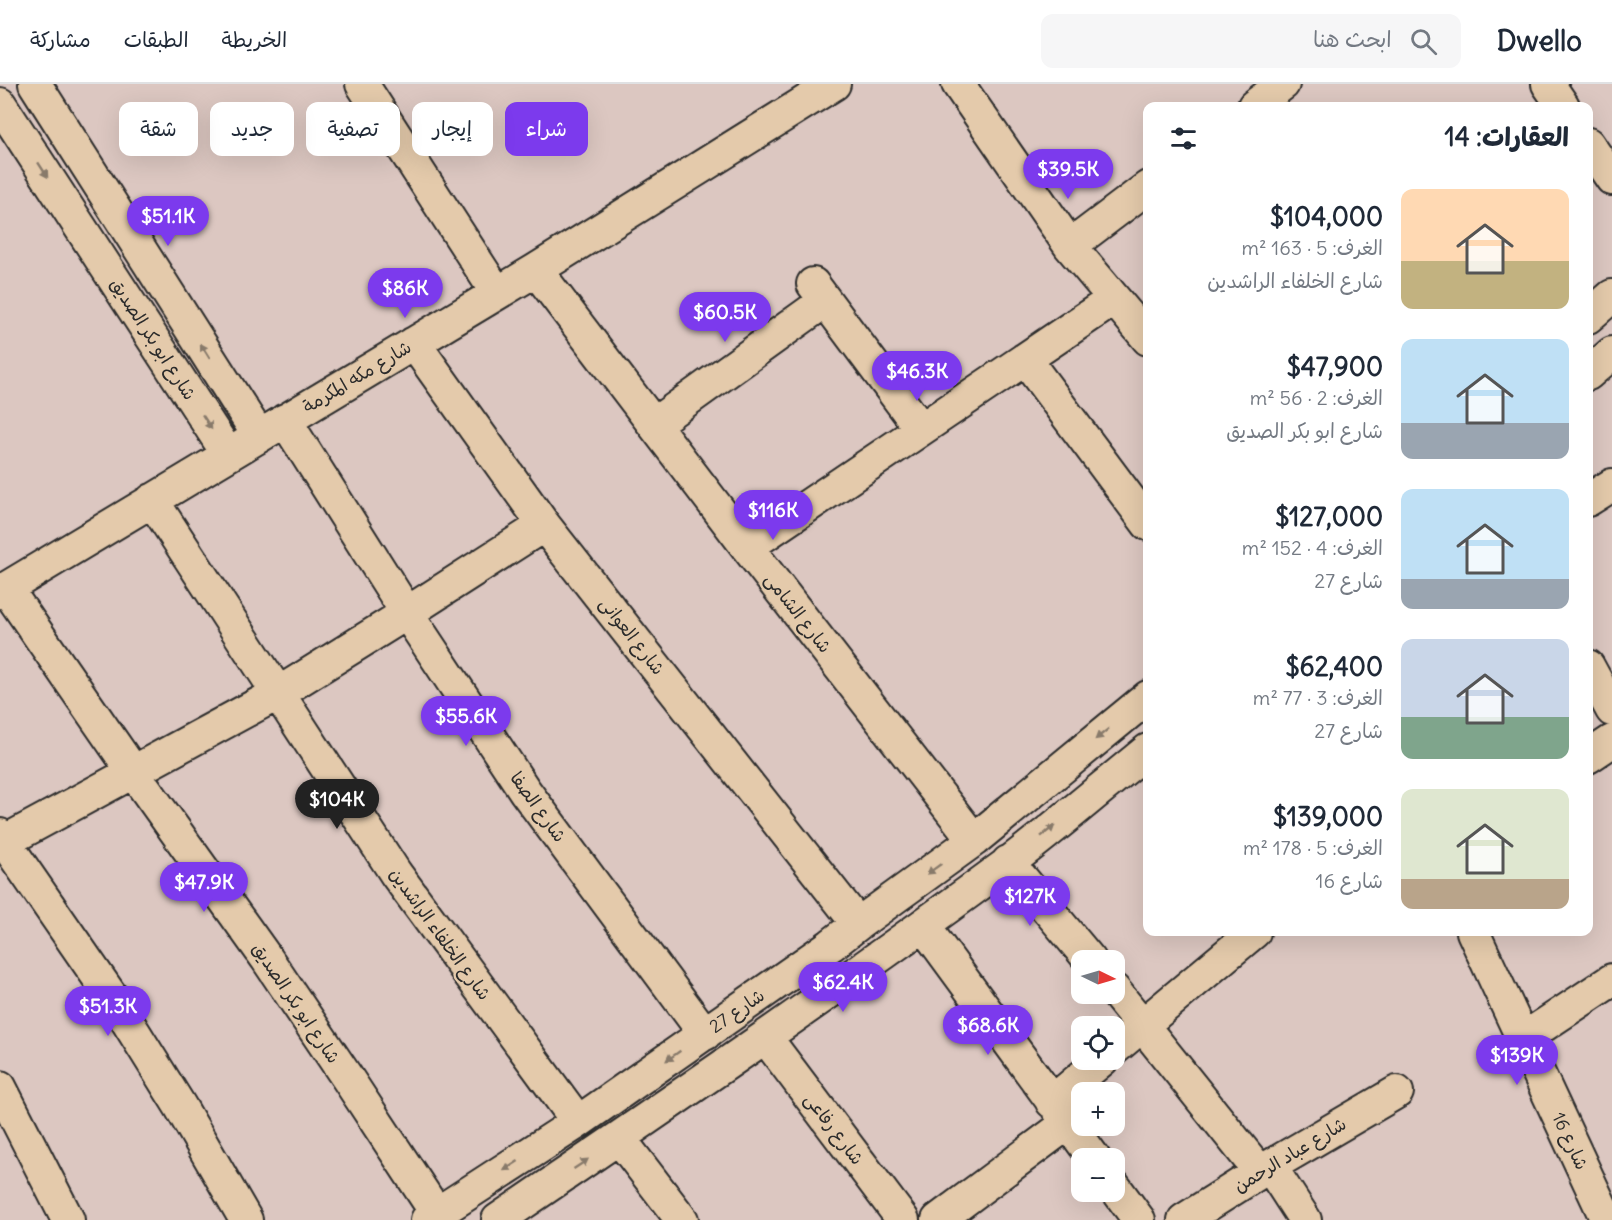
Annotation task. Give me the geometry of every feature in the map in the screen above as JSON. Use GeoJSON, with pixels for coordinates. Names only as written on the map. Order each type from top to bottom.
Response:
{"type":"FeatureCollection","features":[{"type":"Feature","properties":{"kind":"street","name":"شارع ابو بكر الصديق"},"geometry":{"type":"LineString","coordinates":[[35,84],[259,436]]}},
{"type":"Feature","properties":{"kind":"street"},"geometry":{"type":"LineString","coordinates":[[362,84],[497,293]]}},
{"type":"Feature","properties":{"kind":"street","name":"شارع مكه المكرمة"},"geometry":{"type":"LineString","coordinates":[[3,590],[536,270],[834,84]]}},
{"type":"Feature","properties":{"kind":"street"},"geometry":{"type":"LineString","coordinates":[[958,84],[1070,246],[1143,333]]}},
{"type":"Feature","properties":{"kind":"street"},"geometry":{"type":"LineString","coordinates":[[1259,102],[1283,84]]}},
{"type":"Feature","properties":{"kind":"street"},"geometry":{"type":"LineString","coordinates":[[1548,84],[1560,102]]}},
{"type":"Feature","properties":{"kind":"street","name":"شارع ابو بكر الصديق"},"geometry":{"type":"LineString","coordinates":[[0,104],[228,454]]}},
{"type":"Feature","properties":{"kind":"street"},"geometry":{"type":"LineString","coordinates":[[1593,151],[1612,178]]}},
{"type":"Feature","properties":{"kind":"street"},"geometry":{"type":"LineString","coordinates":[[1070,246],[1143,191]]}},
{"type":"Feature","properties":{"kind":"street"},"geometry":{"type":"LineString","coordinates":[[103,262],[135,241]]}},
{"type":"Feature","properties":{"kind":"street","name":"شارع الشامى"},"geometry":{"type":"LineString","coordinates":[[536,270],[974,840]]}},
{"type":"Feature","properties":{"kind":"street"},"geometry":{"type":"LineString","coordinates":[[654,424],[819,293],[921,429]]}},
{"type":"Feature","properties":{"kind":"street"},"geometry":{"type":"LineString","coordinates":[[1593,313],[1612,296]]}},
{"type":"Feature","properties":{"kind":"street"},"geometry":{"type":"LineString","coordinates":[[747,547],[1114,299]]}},
{"type":"Feature","properties":{"kind":"street","name":"شارع العوانى"},"geometry":{"type":"LineString","coordinates":[[414,343],[544,525],[858,924]]}},
{"type":"Feature","properties":{"kind":"street"},"geometry":{"type":"LineString","coordinates":[[1593,370],[1612,353]]}},
{"type":"Feature","properties":{"kind":"street"},"geometry":{"type":"LineString","coordinates":[[1025,359],[1143,517]]}},
{"type":"Feature","properties":{"kind":"street","name":"شارع الصفا"},"geometry":{"type":"LineString","coordinates":[[285,420],[407,614],[525,791],[705,1034]]}},
{"type":"Feature","properties":{"kind":"street"},"geometry":{"type":"LineString","coordinates":[[1593,497],[1612,485]]}},
{"type":"Feature","properties":{"kind":"street","name":"شارع الخلفاء الراشدين"},"geometry":{"type":"LineString","coordinates":[[152,500],[396,874],[578,1122]]}},
{"type":"Feature","properties":{"kind":"street"},"geometry":{"type":"LineString","coordinates":[[246,1220],[180,1106],[114,1000],[1,840],[134,772],[277,694],[407,614],[544,525]]}},
{"type":"Feature","properties":{"kind":"street","name":"شارع ابو بكر الصديق"},"geometry":{"type":"LineString","coordinates":[[3,590],[267,959],[348,1079],[432,1217]]}},
{"type":"Feature","properties":{"kind":"street"},"geometry":{"type":"LineString","coordinates":[[1593,675],[1612,710]]}},
{"type":"Feature","properties":{"kind":"street","name":"شارع 27"},"geometry":{"type":"LineString","coordinates":[[432,1217],[578,1122],[831,945],[974,840],[1143,701]]}},
{"type":"Feature","properties":{"kind":"street"},"geometry":{"type":"LineString","coordinates":[[1593,754],[1612,741]]}},
{"type":"Feature","properties":{"kind":"street"},"geometry":{"type":"LineString","coordinates":[[498,1220],[766,1038],[923,925],[1008,862],[1143,754]]}},
{"type":"Feature","properties":{"kind":"street"},"geometry":{"type":"LineString","coordinates":[[1008,862],[1082,950]]}},
{"type":"Feature","properties":{"kind":"street"},"geometry":{"type":"LineString","coordinates":[[923,925],[1087,1148]]}},
{"type":"Feature","properties":{"kind":"street"},"geometry":{"type":"LineString","coordinates":[[1125,1040],[1249,936]]}},
{"type":"Feature","properties":{"kind":"street","name":"شارع 16"},"geometry":{"type":"LineString","coordinates":[[1475,936],[1606,1208]]}},
{"type":"Feature","properties":{"kind":"street"},"geometry":{"type":"LineString","coordinates":[[831,945],[852,976]]}},
{"type":"Feature","properties":{"kind":"street"},"geometry":{"type":"LineString","coordinates":[[1523,1039],[1612,981]]}},
{"type":"Feature","properties":{"kind":"street"},"geometry":{"type":"LineString","coordinates":[[1125,1003],[1265,1169],[1305,1220]]}},
{"type":"Feature","properties":{"kind":"street","name":"شارع رفاعى"},"geometry":{"type":"LineString","coordinates":[[766,1038],[900,1219]]}},
{"type":"Feature","properties":{"kind":"street"},"geometry":{"type":"LineString","coordinates":[[938,1220],[1060,1112],[1094,1070]]}},
{"type":"Feature","properties":{"kind":"street"},"geometry":{"type":"LineString","coordinates":[[0,1087],[68,1220]]}},
{"type":"Feature","properties":{"kind":"street","name":"شارع عباد الرحمن"},"geometry":{"type":"LineString","coordinates":[[1184,1220],[1265,1169],[1397,1092]]}},
{"type":"Feature","properties":{"kind":"street"},"geometry":{"type":"LineString","coordinates":[[619,1138],[682,1220]]}},
{"type":"Feature","properties":{"kind":"street"},"geometry":{"type":"LineString","coordinates":[[1125,1201],[1139,1220]]}}]}
